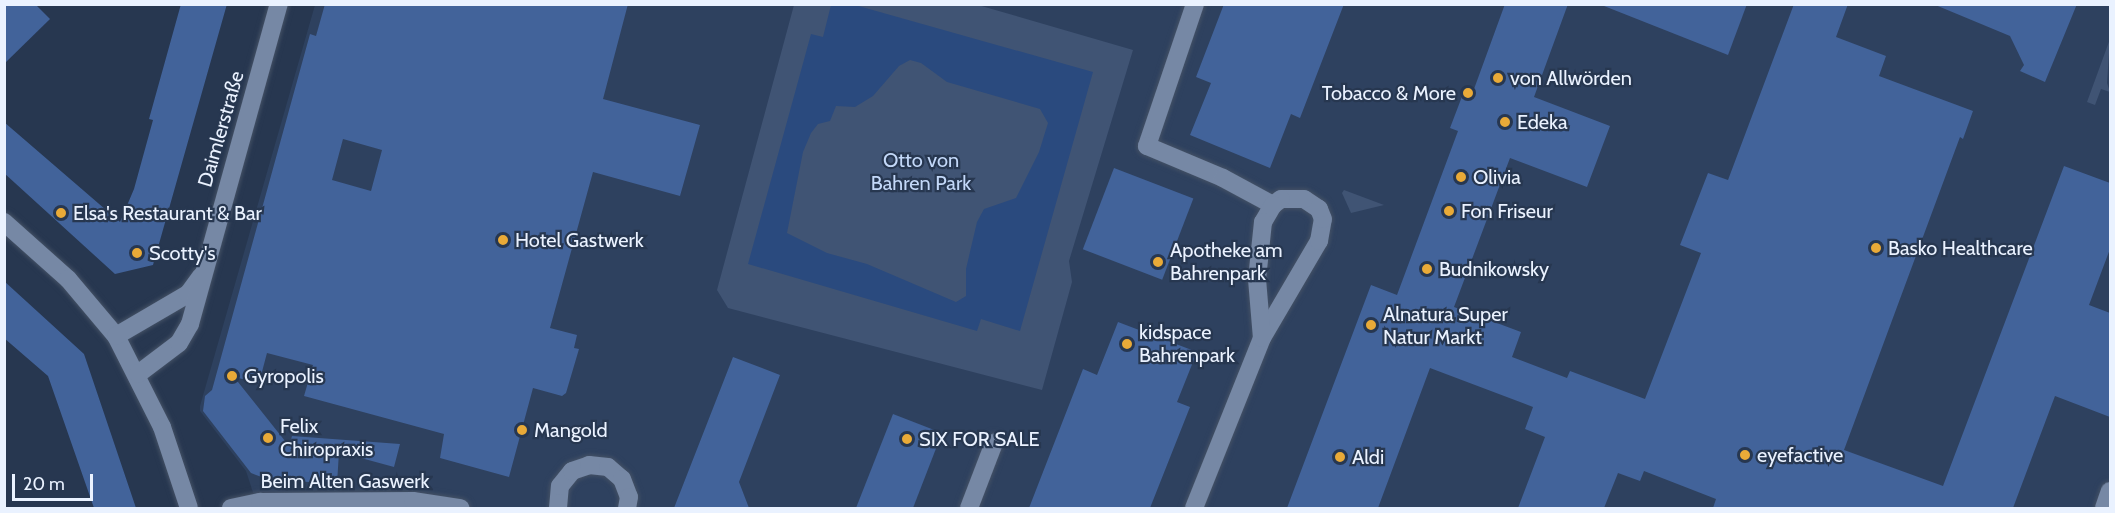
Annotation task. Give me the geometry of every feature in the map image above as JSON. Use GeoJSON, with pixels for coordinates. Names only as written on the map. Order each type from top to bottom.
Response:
{"type":"FeatureCollection","features":[{"type":"Feature","properties":{"kind":"street","name":"Daimlerstraße"},"geometry":{"type":"LineString","coordinates":[[138,374],[179,343],[198,303],[279,4]]}},
{"type":"Feature","properties":{"kind":"street"},"geometry":{"type":"LineString","coordinates":[[1195,4],[1147,146],[1223,178],[1273,205]]}},
{"type":"Feature","properties":{"kind":"street"},"geometry":{"type":"LineString","coordinates":[[1194,508],[1262,338],[1314,252],[1323,229],[1323,219],[1312,203],[1293,198],[1273,205],[1263,222],[1257,279],[1262,338]]}},
{"type":"Feature","properties":{"kind":"street"},"geometry":{"type":"LineString","coordinates":[[4,222],[68,279],[116,336],[138,374],[162,427],[189,508]]}},
{"type":"Feature","properties":{"kind":"street","name":"Daimlerstraße"},"geometry":{"type":"LineString","coordinates":[[116,336],[189,294],[206,267]]}},
{"type":"Feature","properties":{"kind":"street"},"geometry":{"type":"LineString","coordinates":[[969,508],[994,443]]}},
{"type":"Feature","properties":{"kind":"street"},"geometry":{"type":"LineString","coordinates":[[558,508],[560,486],[572,471],[589,465],[608,467],[622,479],[629,497],[627,508]]}},
{"type":"Feature","properties":{"kind":"street"},"geometry":{"type":"LineString","coordinates":[[2104,508],[2110,490]]}},
{"type":"Feature","properties":{"kind":"street","name":"Beim Alten Gaswerk"},"geometry":{"type":"LineString","coordinates":[[231,508],[260,502],[413,501],[460,508]]}},
{"type":"Feature","properties":{"kind":"shaded area"},"geometry":{"type":"Polygon","coordinates":[[[315,5],[2110,5],[2110,508],[258,508],[246,471],[200,411],[200,406],[315,5]]]}},
{"type":"Feature","properties":{"kind":"shaded area"},"geometry":{"type":"Polygon","coordinates":[[[831,5],[855,5],[1093,72],[1020,331],[981,319],[977,331],[748,264],[811,34],[823,37],[831,5]],[[910,60],[899,66],[873,96],[855,107],[836,106],[830,121],[818,124],[811,133],[803,152],[787,233],[827,253],[867,264],[956,302],[966,296],[966,269],[977,222],[984,209],[1016,198],[1039,152],[1048,123],[1040,109],[947,82],[921,63],[910,60]]]}},
{"type":"Feature","properties":{"kind":"green space","name":"Otto von Bahren Park"},"geometry":{"type":"Polygon","coordinates":[[[794,5],[978,5],[1133,50],[1069,261],[1072,282],[1042,390],[728,308],[717,290],[794,5]]]}},
{"type":"Feature","properties":{"kind":"green space"},"geometry":{"type":"Polygon","coordinates":[[[2110,39],[2107,83],[2110,92],[2101,89],[2095,105],[2087,102],[2110,39]]]}},
{"type":"Feature","properties":{"kind":"green space"},"geometry":{"type":"Polygon","coordinates":[[[1344,190],[1384,205],[1351,213],[1342,193],[1344,190]]]}},
{"type":"Feature","properties":{"kind":"building"},"geometry":{"type":"Polygon","coordinates":[[[4,4],[35,4],[50,19],[4,64],[4,4]]]}},
{"type":"Feature","properties":{"kind":"building"},"geometry":{"type":"Polygon","coordinates":[[[181,4],[227,4],[153,265],[115,274],[4,173],[4,122],[120,222],[134,189],[153,120],[149,119],[181,4]]]}},
{"type":"Feature","properties":{"kind":"building"},"geometry":{"type":"Polygon","coordinates":[[[325,4],[628,4],[603,99],[700,125],[680,196],[593,172],[550,328],[577,335],[574,348],[579,349],[566,393],[562,396],[533,388],[509,477],[440,458],[444,434],[304,396],[313,365],[267,353],[259,383],[234,377],[289,446],[292,436],[400,444],[394,467],[339,452],[337,484],[267,479],[251,473],[203,411],[205,396],[212,390],[310,34],[316,36],[325,4]],[[343,139],[332,180],[371,191],[382,150],[343,139]]]}},
{"type":"Feature","properties":{"kind":"building"},"geometry":{"type":"Polygon","coordinates":[[[1224,4],[1344,4],[1300,118],[1291,114],[1270,168],[1190,135],[1211,83],[1196,77],[1224,4]]]}},
{"type":"Feature","properties":{"kind":"building"},"geometry":{"type":"Polygon","coordinates":[[[1505,4],[1568,4],[1534,97],[1610,126],[1587,187],[1510,158],[1454,307],[1521,332],[1512,357],[1567,378],[1570,371],[1645,399],[1701,253],[1680,245],[1708,173],[1728,180],[1794,4],[1848,4],[1836,37],[1886,56],[1879,76],[1973,111],[1963,139],[1960,137],[1844,450],[1943,486],[2064,166],[2110,183],[2110,249],[2089,305],[2110,313],[2110,417],[2055,396],[2013,508],[1713,508],[1716,499],[1644,471],[1640,481],[1618,473],[1604,508],[1518,508],[1545,437],[1525,429],[1533,407],[1430,368],[1378,508],[1287,508],[1371,285],[1397,295],[1458,131],[1450,128],[1466,86],[1474,89],[1505,4]]]}},
{"type":"Feature","properties":{"kind":"building"},"geometry":{"type":"Polygon","coordinates":[[[1599,4],[1747,4],[1728,55],[1599,4]]]}},
{"type":"Feature","properties":{"kind":"building"},"geometry":{"type":"Polygon","coordinates":[[[1933,4],[2077,4],[2045,82],[2020,71],[2024,65],[2010,36],[1933,4]]]}},
{"type":"Feature","properties":{"kind":"building"},"geometry":{"type":"Polygon","coordinates":[[[1114,168],[1193,198],[1162,280],[1083,249],[1114,168]]]}},
{"type":"Feature","properties":{"kind":"building"},"geometry":{"type":"Polygon","coordinates":[[[4,281],[84,354],[136,508],[94,508],[48,376],[4,338],[4,281]]]}},
{"type":"Feature","properties":{"kind":"building"},"geometry":{"type":"Polygon","coordinates":[[[1118,322],[1197,352],[1177,402],[1190,407],[1150,508],[1029,508],[1083,369],[1097,375],[1118,322]]]}},
{"type":"Feature","properties":{"kind":"building"},"geometry":{"type":"Polygon","coordinates":[[[733,357],[780,375],[739,482],[749,508],[674,508],[733,357]]]}},
{"type":"Feature","properties":{"kind":"building"},"geometry":{"type":"Polygon","coordinates":[[[893,414],[942,433],[913,508],[856,508],[893,414]]]}},
{"type":"Feature","properties":{"kind":"place","name":"von Allwörden"},"geometry":{"type":"Point","coordinates":[1498,78]}},
{"type":"Feature","properties":{"kind":"place","name":"Tobacco & More"},"geometry":{"type":"Point","coordinates":[1468,93]}},
{"type":"Feature","properties":{"kind":"place","name":"Edeka"},"geometry":{"type":"Point","coordinates":[1505,122]}},
{"type":"Feature","properties":{"kind":"place","name":"Olivia"},"geometry":{"type":"Point","coordinates":[1461,177]}},
{"type":"Feature","properties":{"kind":"place","name":"Fon Friseur"},"geometry":{"type":"Point","coordinates":[1449,211]}},
{"type":"Feature","properties":{"kind":"place","name":"Elsa's Restaurant & Bar"},"geometry":{"type":"Point","coordinates":[61,213]}},
{"type":"Feature","properties":{"kind":"place","name":"Hotel Gastwerk"},"geometry":{"type":"Point","coordinates":[503,240]}},
{"type":"Feature","properties":{"kind":"place","name":"Basko Healthcare"},"geometry":{"type":"Point","coordinates":[1876,248]}},
{"type":"Feature","properties":{"kind":"place","name":"Scotty's"},"geometry":{"type":"Point","coordinates":[137,253]}},
{"type":"Feature","properties":{"kind":"place","name":"Apotheke am Bahrenpark"},"geometry":{"type":"Point","coordinates":[1158,262]}},
{"type":"Feature","properties":{"kind":"place","name":"Budnikowsky"},"geometry":{"type":"Point","coordinates":[1427,269]}},
{"type":"Feature","properties":{"kind":"place","name":"Alnatura Super Natur Markt"},"geometry":{"type":"Point","coordinates":[1371,325]}},
{"type":"Feature","properties":{"kind":"place","name":"kidspace Bahrenpark"},"geometry":{"type":"Point","coordinates":[1127,344]}},
{"type":"Feature","properties":{"kind":"place","name":"Gyropolis"},"geometry":{"type":"Point","coordinates":[232,376]}},
{"type":"Feature","properties":{"kind":"place","name":"Mangold"},"geometry":{"type":"Point","coordinates":[522,430]}},
{"type":"Feature","properties":{"kind":"place","name":"Felix Chiropraxis"},"geometry":{"type":"Point","coordinates":[268,438]}},
{"type":"Feature","properties":{"kind":"place","name":"SIX FOR SALE"},"geometry":{"type":"Point","coordinates":[907,439]}},
{"type":"Feature","properties":{"kind":"place","name":"eyefactive"},"geometry":{"type":"Point","coordinates":[1745,455]}},
{"type":"Feature","properties":{"kind":"place","name":"Aldi"},"geometry":{"type":"Point","coordinates":[1340,457]}}]}
